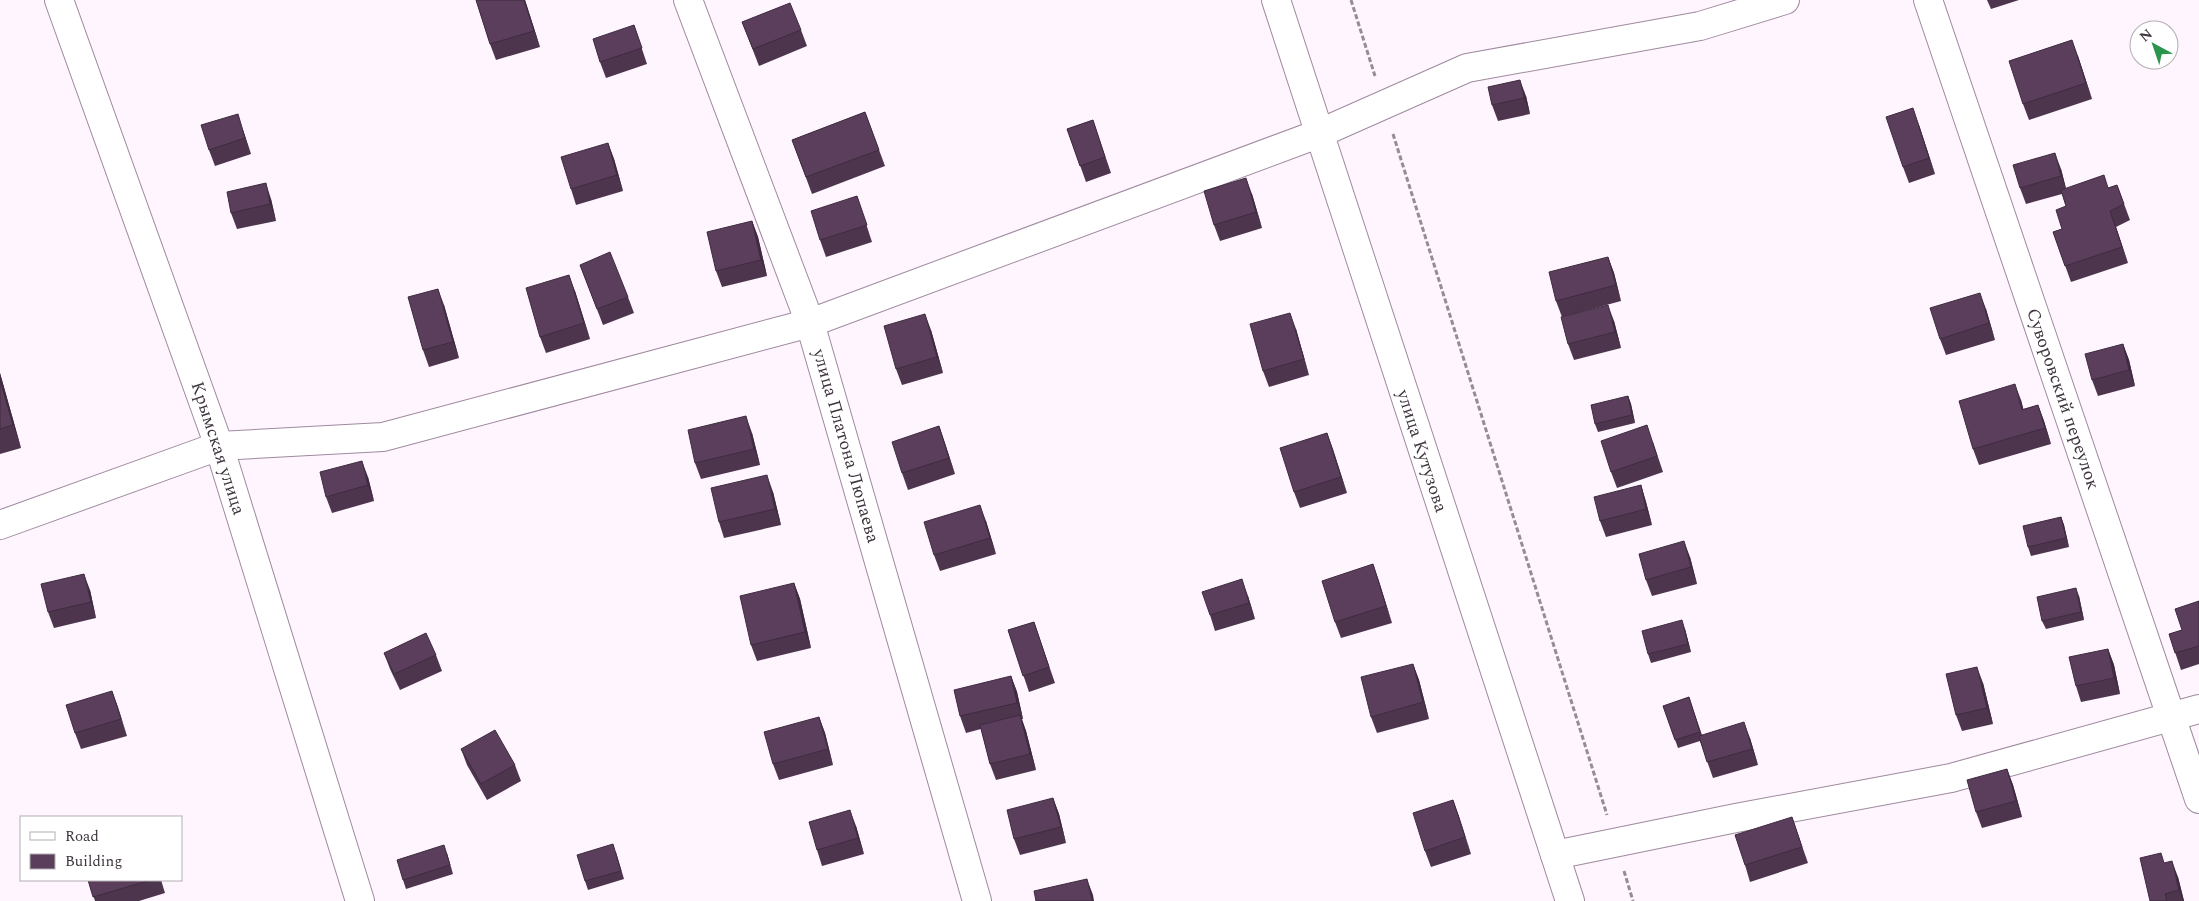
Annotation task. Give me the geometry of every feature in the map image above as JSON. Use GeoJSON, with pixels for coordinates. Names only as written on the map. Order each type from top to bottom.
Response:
{"type":"FeatureCollection","features":[{"type":"Feature","properties":{"kind":"street","name":"Крымская улица"},"geometry":{"type":"LineString","coordinates":[[59,0],[219,446],[360,901]]}},
{"type":"Feature","properties":{"kind":"street","name":"улица Платона Люпаева"},"geometry":{"type":"LineString","coordinates":[[688,0],[810,323],[977,901]]}},
{"type":"Feature","properties":{"kind":"street","name":"улица Кутузова"},"geometry":{"type":"LineString","coordinates":[[1276,0],[1318,134],[1555,855],[1563,899]]}},
{"type":"Feature","properties":{"kind":"street"},"geometry":{"type":"LineString","coordinates":[[0,526],[219,446],[384,437],[810,323],[1318,134],[1467,68],[1700,26],[1785,0]]}},
{"type":"Feature","properties":{"kind":"street","name":"Суворовский переулок"},"geometry":{"type":"LineString","coordinates":[[1928,0],[2199,799]]}},
{"type":"Feature","properties":{"kind":"street"},"geometry":{"type":"LineString","coordinates":[[1555,855],[1951,778],[2199,709]]}},
{"type":"Feature","properties":{"kind":"path"},"geometry":{"type":"LineString","coordinates":[[1351,0],[1634,901]]}},
{"type":"Feature","properties":{"kind":"building"},"geometry":{"type":"Polygon","coordinates":[[[476,0],[524,0],[534,31],[490,44],[476,0]]]}},
{"type":"Feature","properties":{"kind":"building"},"geometry":{"type":"Polygon","coordinates":[[[790,3],[801,30],[753,49],[742,22],[790,3]]]}},
{"type":"Feature","properties":{"kind":"building"},"geometry":{"type":"Polygon","coordinates":[[[634,25],[642,48],[600,62],[593,39],[634,25]]]}},
{"type":"Feature","properties":{"kind":"building"},"geometry":{"type":"Polygon","coordinates":[[[2072,40],[2086,83],[2023,104],[2009,61],[2072,40]]]}},
{"type":"Feature","properties":{"kind":"building"},"geometry":{"type":"Polygon","coordinates":[[[1520,80],[1524,98],[1492,105],[1488,87],[1520,80]]]}},
{"type":"Feature","properties":{"kind":"building"},"geometry":{"type":"Polygon","coordinates":[[[1913,108],[1929,158],[1903,167],[1886,117],[1913,108]]]}},
{"type":"Feature","properties":{"kind":"building"},"geometry":{"type":"Polygon","coordinates":[[[865,112],[879,150],[806,177],[792,140],[865,112]]]}},
{"type":"Feature","properties":{"kind":"building"},"geometry":{"type":"Polygon","coordinates":[[[238,114],[245,138],[209,150],[201,125],[238,114]]]}},
{"type":"Feature","properties":{"kind":"building"},"geometry":{"type":"Polygon","coordinates":[[[1093,120],[1105,157],[1080,166],[1067,129],[1093,120]]]}},
{"type":"Feature","properties":{"kind":"building"},"geometry":{"type":"Polygon","coordinates":[[[608,143],[617,175],[571,189],[561,157],[608,143]]]}},
{"type":"Feature","properties":{"kind":"building"},"geometry":{"type":"Polygon","coordinates":[[[2055,153],[2061,176],[2020,188],[2013,165],[2055,153]]]}},
{"type":"Feature","properties":{"kind":"building"},"geometry":{"type":"Polygon","coordinates":[[[2104,175],[2108,188],[2117,185],[2124,204],[2110,211],[2122,247],[2065,266],[2053,232],[2062,229],[2056,210],[2066,206],[2061,190],[2104,175]]]}},
{"type":"Feature","properties":{"kind":"building"},"geometry":{"type":"Polygon","coordinates":[[[1246,178],[1256,212],[1214,225],[1204,191],[1246,178]]]}},
{"type":"Feature","properties":{"kind":"building"},"geometry":{"type":"Polygon","coordinates":[[[266,183],[270,204],[231,213],[227,192],[266,183]]]}},
{"type":"Feature","properties":{"kind":"building"},"geometry":{"type":"Polygon","coordinates":[[[857,196],[867,225],[820,240],[811,211],[857,196]]]}},
{"type":"Feature","properties":{"kind":"building"},"geometry":{"type":"Polygon","coordinates":[[[752,221],[761,260],[716,271],[707,232],[752,221]]]}},
{"type":"Feature","properties":{"kind":"building"},"geometry":{"type":"Polygon","coordinates":[[[610,252],[628,297],[597,309],[580,265],[610,252]]]}},
{"type":"Feature","properties":{"kind":"building"},"geometry":{"type":"Polygon","coordinates":[[[1608,257],[1616,285],[1556,301],[1549,272],[1608,257]]]}},
{"type":"Feature","properties":{"kind":"building"},"geometry":{"type":"Polygon","coordinates":[[[569,275],[584,323],[540,337],[526,288],[569,275]]]}},
{"type":"Feature","properties":{"kind":"building"},"geometry":{"type":"Polygon","coordinates":[[[438,289],[453,342],[423,350],[408,297],[438,289]]]}},
{"type":"Feature","properties":{"kind":"building"},"geometry":{"type":"Polygon","coordinates":[[[1980,293],[1989,323],[1940,339],[1930,308],[1980,293]]]}},
{"type":"Feature","properties":{"kind":"building"},"geometry":{"type":"Polygon","coordinates":[[[1608,305],[1615,332],[1568,344],[1561,317],[1608,305]]]}},
{"type":"Feature","properties":{"kind":"building"},"geometry":{"type":"Polygon","coordinates":[[[1290,313],[1304,359],[1263,371],[1250,324],[1290,313]]]}},
{"type":"Feature","properties":{"kind":"building"},"geometry":{"type":"Polygon","coordinates":[[[925,314],[937,357],[896,369],[884,326],[925,314]]]}},
{"type":"Feature","properties":{"kind":"building"},"geometry":{"type":"Polygon","coordinates":[[[2123,344],[2129,370],[2092,380],[2085,354],[2123,344]]]}},
{"type":"Feature","properties":{"kind":"building"},"geometry":{"type":"Polygon","coordinates":[[[0,380],[13,425],[0,429],[0,380]]]}},
{"type":"Feature","properties":{"kind":"building"},"geometry":{"type":"Polygon","coordinates":[[[2015,384],[2022,410],[2038,405],[2045,428],[1973,449],[1959,401],[2015,384]]]}},
{"type":"Feature","properties":{"kind":"building"},"geometry":{"type":"Polygon","coordinates":[[[1628,396],[1632,415],[1595,424],[1591,405],[1628,396]]]}},
{"type":"Feature","properties":{"kind":"building"},"geometry":{"type":"Polygon","coordinates":[[[746,416],[754,449],[695,463],[688,430],[746,416]]]}},
{"type":"Feature","properties":{"kind":"building"},"geometry":{"type":"Polygon","coordinates":[[[1647,425],[1657,456],[1611,472],[1601,441],[1647,425]]]}},
{"type":"Feature","properties":{"kind":"building"},"geometry":{"type":"Polygon","coordinates":[[[939,426],[949,458],[902,473],[892,442],[939,426]]]}},
{"type":"Feature","properties":{"kind":"building"},"geometry":{"type":"Polygon","coordinates":[[[1327,433],[1341,477],[1294,492],[1280,448],[1327,433]]]}},
{"type":"Feature","properties":{"kind":"building"},"geometry":{"type":"Polygon","coordinates":[[[362,461],[368,485],[326,497],[320,472],[362,461]]]}},
{"type":"Feature","properties":{"kind":"building"},"geometry":{"type":"Polygon","coordinates":[[[767,475],[775,509],[719,522],[711,488],[767,475]]]}},
{"type":"Feature","properties":{"kind":"building"},"geometry":{"type":"Polygon","coordinates":[[[1641,485],[1646,509],[1600,521],[1594,497],[1641,485]]]}},
{"type":"Feature","properties":{"kind":"building"},"geometry":{"type":"Polygon","coordinates":[[[980,505],[990,538],[934,555],[924,522],[980,505]]]}},
{"type":"Feature","properties":{"kind":"building"},"geometry":{"type":"Polygon","coordinates":[[[2061,517],[2066,538],[2028,547],[2023,526],[2061,517]]]}},
{"type":"Feature","properties":{"kind":"building"},"geometry":{"type":"Polygon","coordinates":[[[1684,541],[1691,567],[1646,580],[1639,554],[1684,541]]]}},
{"type":"Feature","properties":{"kind":"building"},"geometry":{"type":"Polygon","coordinates":[[[1373,564],[1386,606],[1335,622],[1322,581],[1373,564]]]}},
{"type":"Feature","properties":{"kind":"building"},"geometry":{"type":"Polygon","coordinates":[[[84,574],[91,602],[48,612],[41,584],[84,574]]]}},
{"type":"Feature","properties":{"kind":"building"},"geometry":{"type":"Polygon","coordinates":[[[1242,579],[1249,603],[1210,615],[1202,592],[1242,579]]]}},
{"type":"Feature","properties":{"kind":"building"},"geometry":{"type":"Polygon","coordinates":[[[794,583],[805,632],[751,645],[740,596],[794,583]]]}},
{"type":"Feature","properties":{"kind":"building"},"geometry":{"type":"Polygon","coordinates":[[[2076,588],[2081,612],[2042,621],[2037,597],[2076,588]]]}},
{"type":"Feature","properties":{"kind":"building"},"geometry":{"type":"Polygon","coordinates":[[[2199,601],[2199,646],[2175,653],[2169,634],[2182,630],[2175,609],[2199,601]]]}},
{"type":"Feature","properties":{"kind":"building"},"geometry":{"type":"Polygon","coordinates":[[[1682,620],[1688,644],[1648,654],[1642,631],[1682,620]]]}},
{"type":"Feature","properties":{"kind":"building"},"geometry":{"type":"Polygon","coordinates":[[[1034,622],[1049,667],[1023,676],[1008,630],[1034,622]]]}},
{"type":"Feature","properties":{"kind":"building"},"geometry":{"type":"Polygon","coordinates":[[[426,633],[436,655],[394,674],[384,653],[426,633]]]}},
{"type":"Feature","properties":{"kind":"building"},"geometry":{"type":"Polygon","coordinates":[[[2108,649],[2114,678],[2076,686],[2069,657],[2108,649]]]}},
{"type":"Feature","properties":{"kind":"building"},"geometry":{"type":"Polygon","coordinates":[[[1413,664],[1423,702],[1371,717],[1361,677],[1413,664]]]}},
{"type":"Feature","properties":{"kind":"building"},"geometry":{"type":"Polygon","coordinates":[[[1977,667],[1987,708],[1956,715],[1946,674],[1977,667]]]}},
{"type":"Feature","properties":{"kind":"building"},"geometry":{"type":"Polygon","coordinates":[[[1011,676],[1017,703],[960,716],[954,690],[1011,676]]]}},
{"type":"Feature","properties":{"kind":"building"},"geometry":{"type":"Polygon","coordinates":[[[112,691],[121,719],[75,733],[66,705],[112,691]]]}},
{"type":"Feature","properties":{"kind":"building"},"geometry":{"type":"Polygon","coordinates":[[[1689,697],[1700,732],[1675,740],[1663,706],[1689,697]]]}},
{"type":"Feature","properties":{"kind":"building"},"geometry":{"type":"Polygon","coordinates":[[[1020,715],[1030,754],[990,764],[980,725],[1020,715]]]}},
{"type":"Feature","properties":{"kind":"building"},"geometry":{"type":"Polygon","coordinates":[[[819,717],[828,749],[773,764],[764,732],[819,717]]]}},
{"type":"Feature","properties":{"kind":"building"},"geometry":{"type":"Polygon","coordinates":[[[1744,722],[1752,749],[1707,762],[1699,736],[1744,722]]]}},
{"type":"Feature","properties":{"kind":"building"},"geometry":{"type":"Polygon","coordinates":[[[495,730],[515,765],[481,784],[461,749],[495,730]]]}},
{"type":"Feature","properties":{"kind":"building"},"geometry":{"type":"Polygon","coordinates":[[[2007,769],[2016,801],[1976,812],[1967,780],[2007,769]]]}},
{"type":"Feature","properties":{"kind":"building"},"geometry":{"type":"Polygon","coordinates":[[[1053,798],[1061,827],[1014,839],[1007,810],[1053,798]]]}},
{"type":"Feature","properties":{"kind":"building"},"geometry":{"type":"Polygon","coordinates":[[[1453,800],[1465,837],[1425,851],[1413,813],[1453,800]]]}},
{"type":"Feature","properties":{"kind":"building"},"geometry":{"type":"Polygon","coordinates":[[[850,810],[858,838],[817,850],[809,822],[850,810]]]}},
{"type":"Feature","properties":{"kind":"building"},"geometry":{"type":"Polygon","coordinates":[[[1792,817],[1802,847],[1745,865],[1735,835],[1792,817]]]}},
{"type":"Feature","properties":{"kind":"building"},"geometry":{"type":"Polygon","coordinates":[[[613,844],[621,871],[585,881],[577,855],[613,844]]]}},
{"type":"Feature","properties":{"kind":"building"},"geometry":{"type":"Polygon","coordinates":[[[444,845],[450,865],[403,880],[397,860],[444,845]]]}},
{"type":"Feature","properties":{"kind":"building"},"geometry":{"type":"Polygon","coordinates":[[[2161,853],[2164,863],[2172,861],[2179,890],[2165,894],[2167,901],[2150,901],[2140,858],[2161,853]]]}},
{"type":"Feature","properties":{"kind":"building"},"geometry":{"type":"Polygon","coordinates":[[[1087,879],[1092,901],[1036,901],[1034,891],[1087,879]]]}},
{"type":"Feature","properties":{"kind":"building"},"geometry":{"type":"Polygon","coordinates":[[[88,881],[148,881],[93,897],[88,881]]]}}]}
